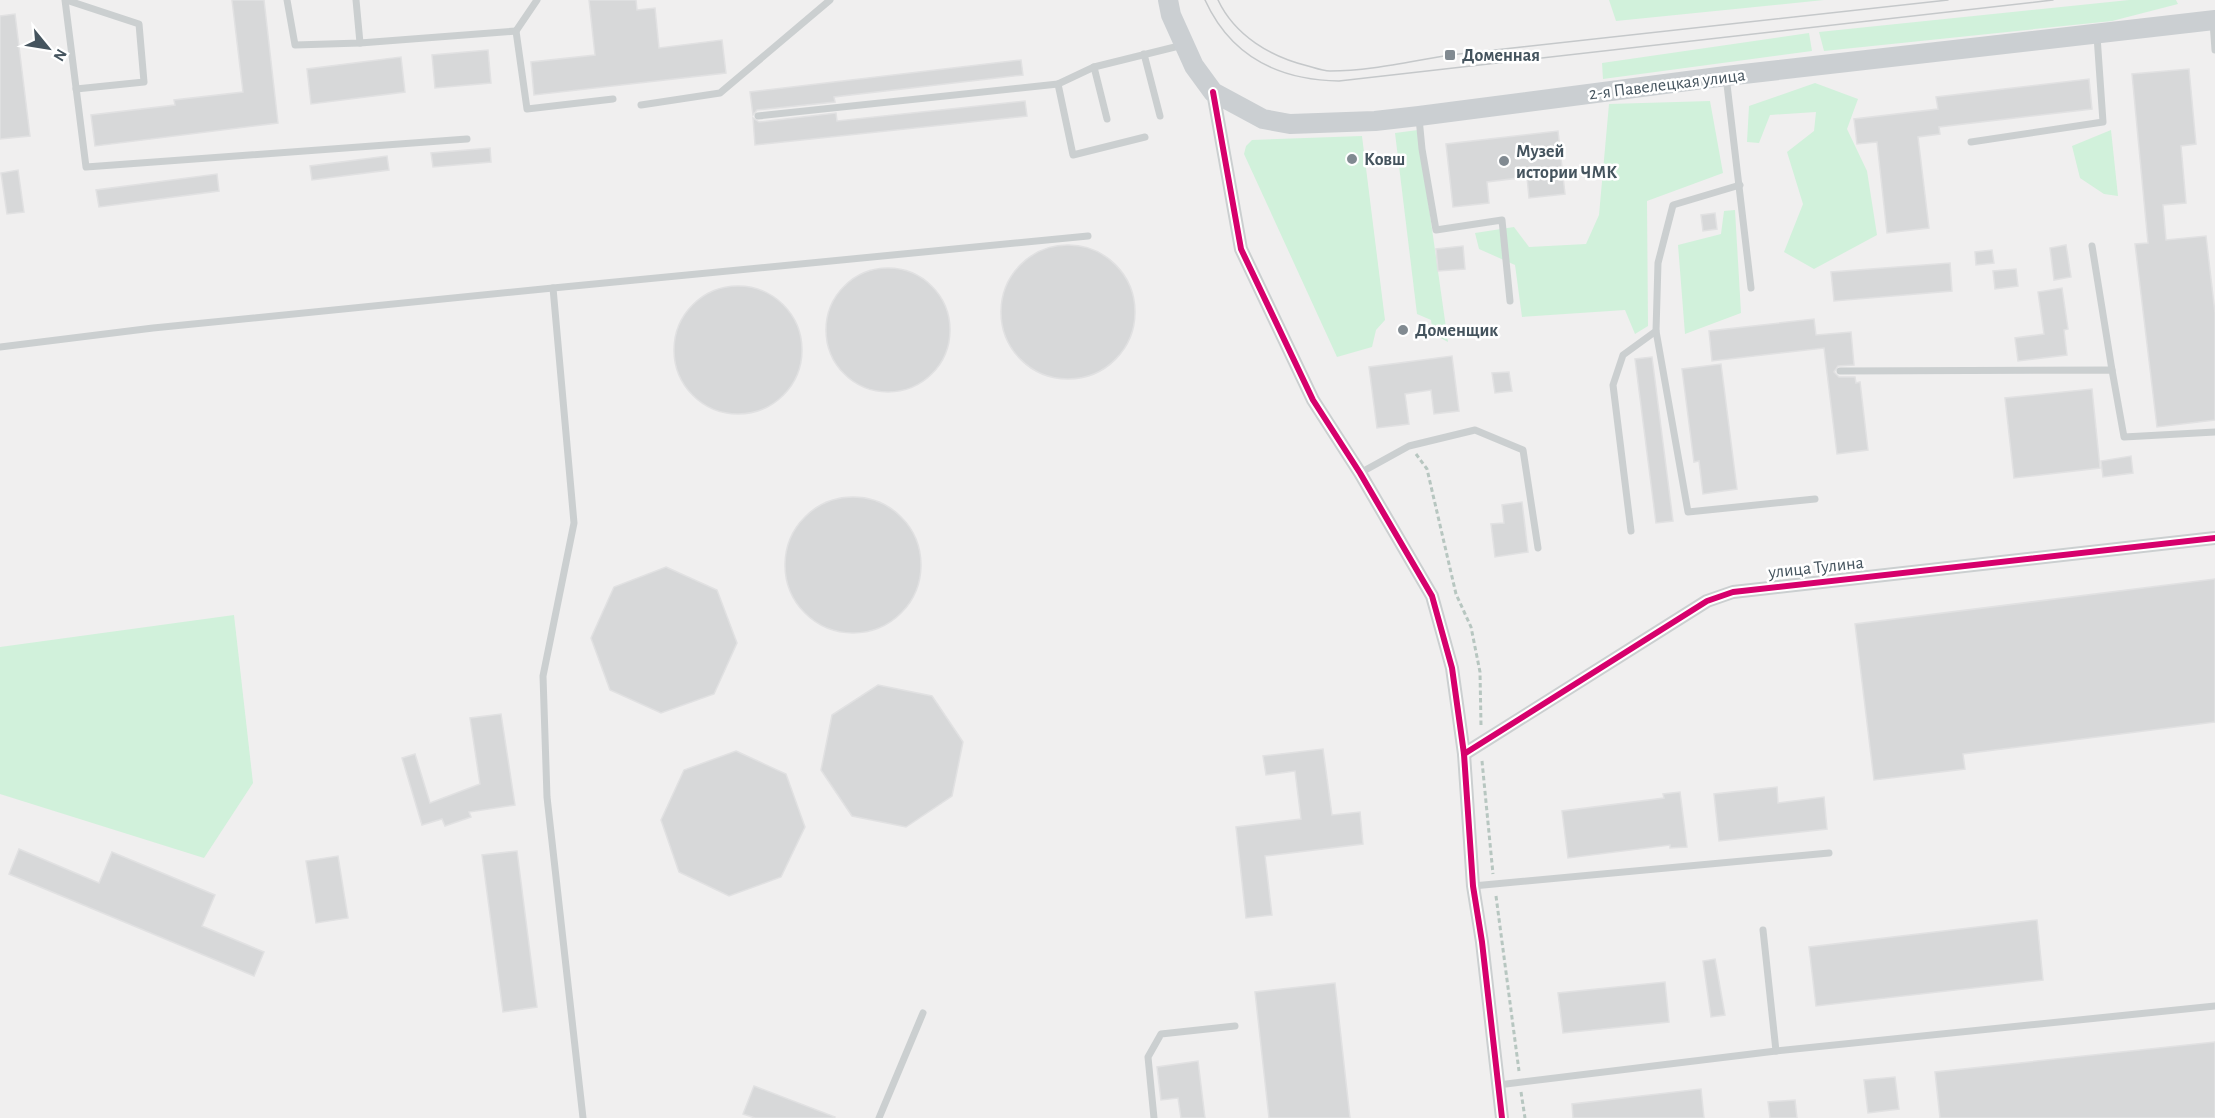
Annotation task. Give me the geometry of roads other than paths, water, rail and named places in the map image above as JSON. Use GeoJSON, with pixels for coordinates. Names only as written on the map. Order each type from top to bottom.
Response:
{"type":"FeatureCollection","features":[{"type":"Feature","properties":{"kind":"main road","name":"2-я Павелецкая улица"},"geometry":{"type":"LineString","coordinates":[[1170,8],[1183,45],[1194,66],[1213,92],[1263,119],[1290,124],[1375,121],[1726,76],[2214,20]]}},
{"type":"Feature","properties":{"kind":"street"},"geometry":{"type":"LineString","coordinates":[[1213,92],[1241,249],[1313,400],[1360,473],[1432,596],[1452,668],[1464,754],[1473,886],[1482,942],[1502,1118]]}},
{"type":"Feature","properties":{"kind":"street","name":"улица Тулина"},"geometry":{"type":"LineString","coordinates":[[1464,754],[1707,601],[1733,592],[2215,538]]}},
{"type":"Feature","properties":{"kind":"lane"},"geometry":{"type":"LineString","coordinates":[[76,89],[144,82],[138,24],[66,0],[76,89],[86,167],[467,139]]}},
{"type":"Feature","properties":{"kind":"lane"},"geometry":{"type":"LineString","coordinates":[[287,0],[295,45],[360,44],[516,31]]}},
{"type":"Feature","properties":{"kind":"lane"},"geometry":{"type":"LineString","coordinates":[[356,0],[360,44]]}},
{"type":"Feature","properties":{"kind":"lane"},"geometry":{"type":"LineString","coordinates":[[537,0],[516,31],[526,109],[613,99]]}},
{"type":"Feature","properties":{"kind":"lane"},"geometry":{"type":"LineString","coordinates":[[641,105],[720,93],[830,0]]}},
{"type":"Feature","properties":{"kind":"lane"},"geometry":{"type":"LineString","coordinates":[[2214,20],[2215,50]]}},
{"type":"Feature","properties":{"kind":"lane"},"geometry":{"type":"LineString","coordinates":[[1971,142],[2103,122],[2097,34]]}},
{"type":"Feature","properties":{"kind":"lane"},"geometry":{"type":"LineString","coordinates":[[758,116],[1058,84],[1094,67],[1183,45]]}},
{"type":"Feature","properties":{"kind":"lane"},"geometry":{"type":"LineString","coordinates":[[1144,54],[1160,116]]}},
{"type":"Feature","properties":{"kind":"lane"},"geometry":{"type":"LineString","coordinates":[[1094,67],[1107,119]]}},
{"type":"Feature","properties":{"kind":"lane"},"geometry":{"type":"LineString","coordinates":[[1726,76],[1751,288]]}},
{"type":"Feature","properties":{"kind":"lane"},"geometry":{"type":"LineString","coordinates":[[1058,84],[1073,155],[1145,137]]}},
{"type":"Feature","properties":{"kind":"lane"},"geometry":{"type":"LineString","coordinates":[[1419,116],[1422,149],[1436,230],[1502,220],[1510,301]]}},
{"type":"Feature","properties":{"kind":"lane"},"geometry":{"type":"LineString","coordinates":[[1740,185],[1673,205],[1658,263],[1656,331],[1688,512],[1815,499]]}},
{"type":"Feature","properties":{"kind":"lane"},"geometry":{"type":"LineString","coordinates":[[0,347],[153,328],[1088,236]]}},
{"type":"Feature","properties":{"kind":"lane"},"geometry":{"type":"LineString","coordinates":[[2092,246],[2124,437],[2215,432]]}},
{"type":"Feature","properties":{"kind":"lane"},"geometry":{"type":"LineString","coordinates":[[554,288],[574,523],[543,676],[547,797],[583,1118]]}},
{"type":"Feature","properties":{"kind":"lane"},"geometry":{"type":"LineString","coordinates":[[1631,531],[1613,385],[1623,355],[1656,331]]}},
{"type":"Feature","properties":{"kind":"lane"},"geometry":{"type":"LineString","coordinates":[[1840,371],[2112,370]]}},
{"type":"Feature","properties":{"kind":"lane"},"geometry":{"type":"LineString","coordinates":[[1360,473],[1409,446],[1475,430],[1523,450],[1538,548]]}},
{"type":"Feature","properties":{"kind":"lane"},"geometry":{"type":"LineString","coordinates":[[1473,886],[1829,853]]}},
{"type":"Feature","properties":{"kind":"lane"},"geometry":{"type":"LineString","coordinates":[[1763,930],[1776,1051]]}},
{"type":"Feature","properties":{"kind":"lane"},"geometry":{"type":"LineString","coordinates":[[1498,1084],[1776,1051],[2215,1006]]}},
{"type":"Feature","properties":{"kind":"lane"},"geometry":{"type":"LineString","coordinates":[[879,1118],[923,1013]]}},
{"type":"Feature","properties":{"kind":"lane"},"geometry":{"type":"LineString","coordinates":[[1154,1118],[1148,1057],[1161,1034],[1235,1026]]}},
{"type":"Feature","properties":{"kind":"tram line"},"geometry":{"type":"LineString","coordinates":[[1205,0],[1228,37],[1259,62],[1296,76],[1339,81],[2053,0]]}},
{"type":"Feature","properties":{"kind":"tram line"},"geometry":{"type":"LineString","coordinates":[[1218,0],[1234,24],[1268,51],[1294,62],[1330,71],[1375,68],[1450,55],[1948,0]]}},
{"type":"Feature","properties":{"kind":"place","name":"Доменная"},"geometry":{"type":"Point","coordinates":[1450,55]}},
{"type":"Feature","properties":{"kind":"place","name":"Ковш"},"geometry":{"type":"Point","coordinates":[1352,159]}},
{"type":"Feature","properties":{"kind":"place","name":"Музей истории ЧМК"},"geometry":{"type":"Point","coordinates":[1504,161]}},
{"type":"Feature","properties":{"kind":"place","name":"Доменщик"},"geometry":{"type":"Point","coordinates":[1403,330]}}]}
